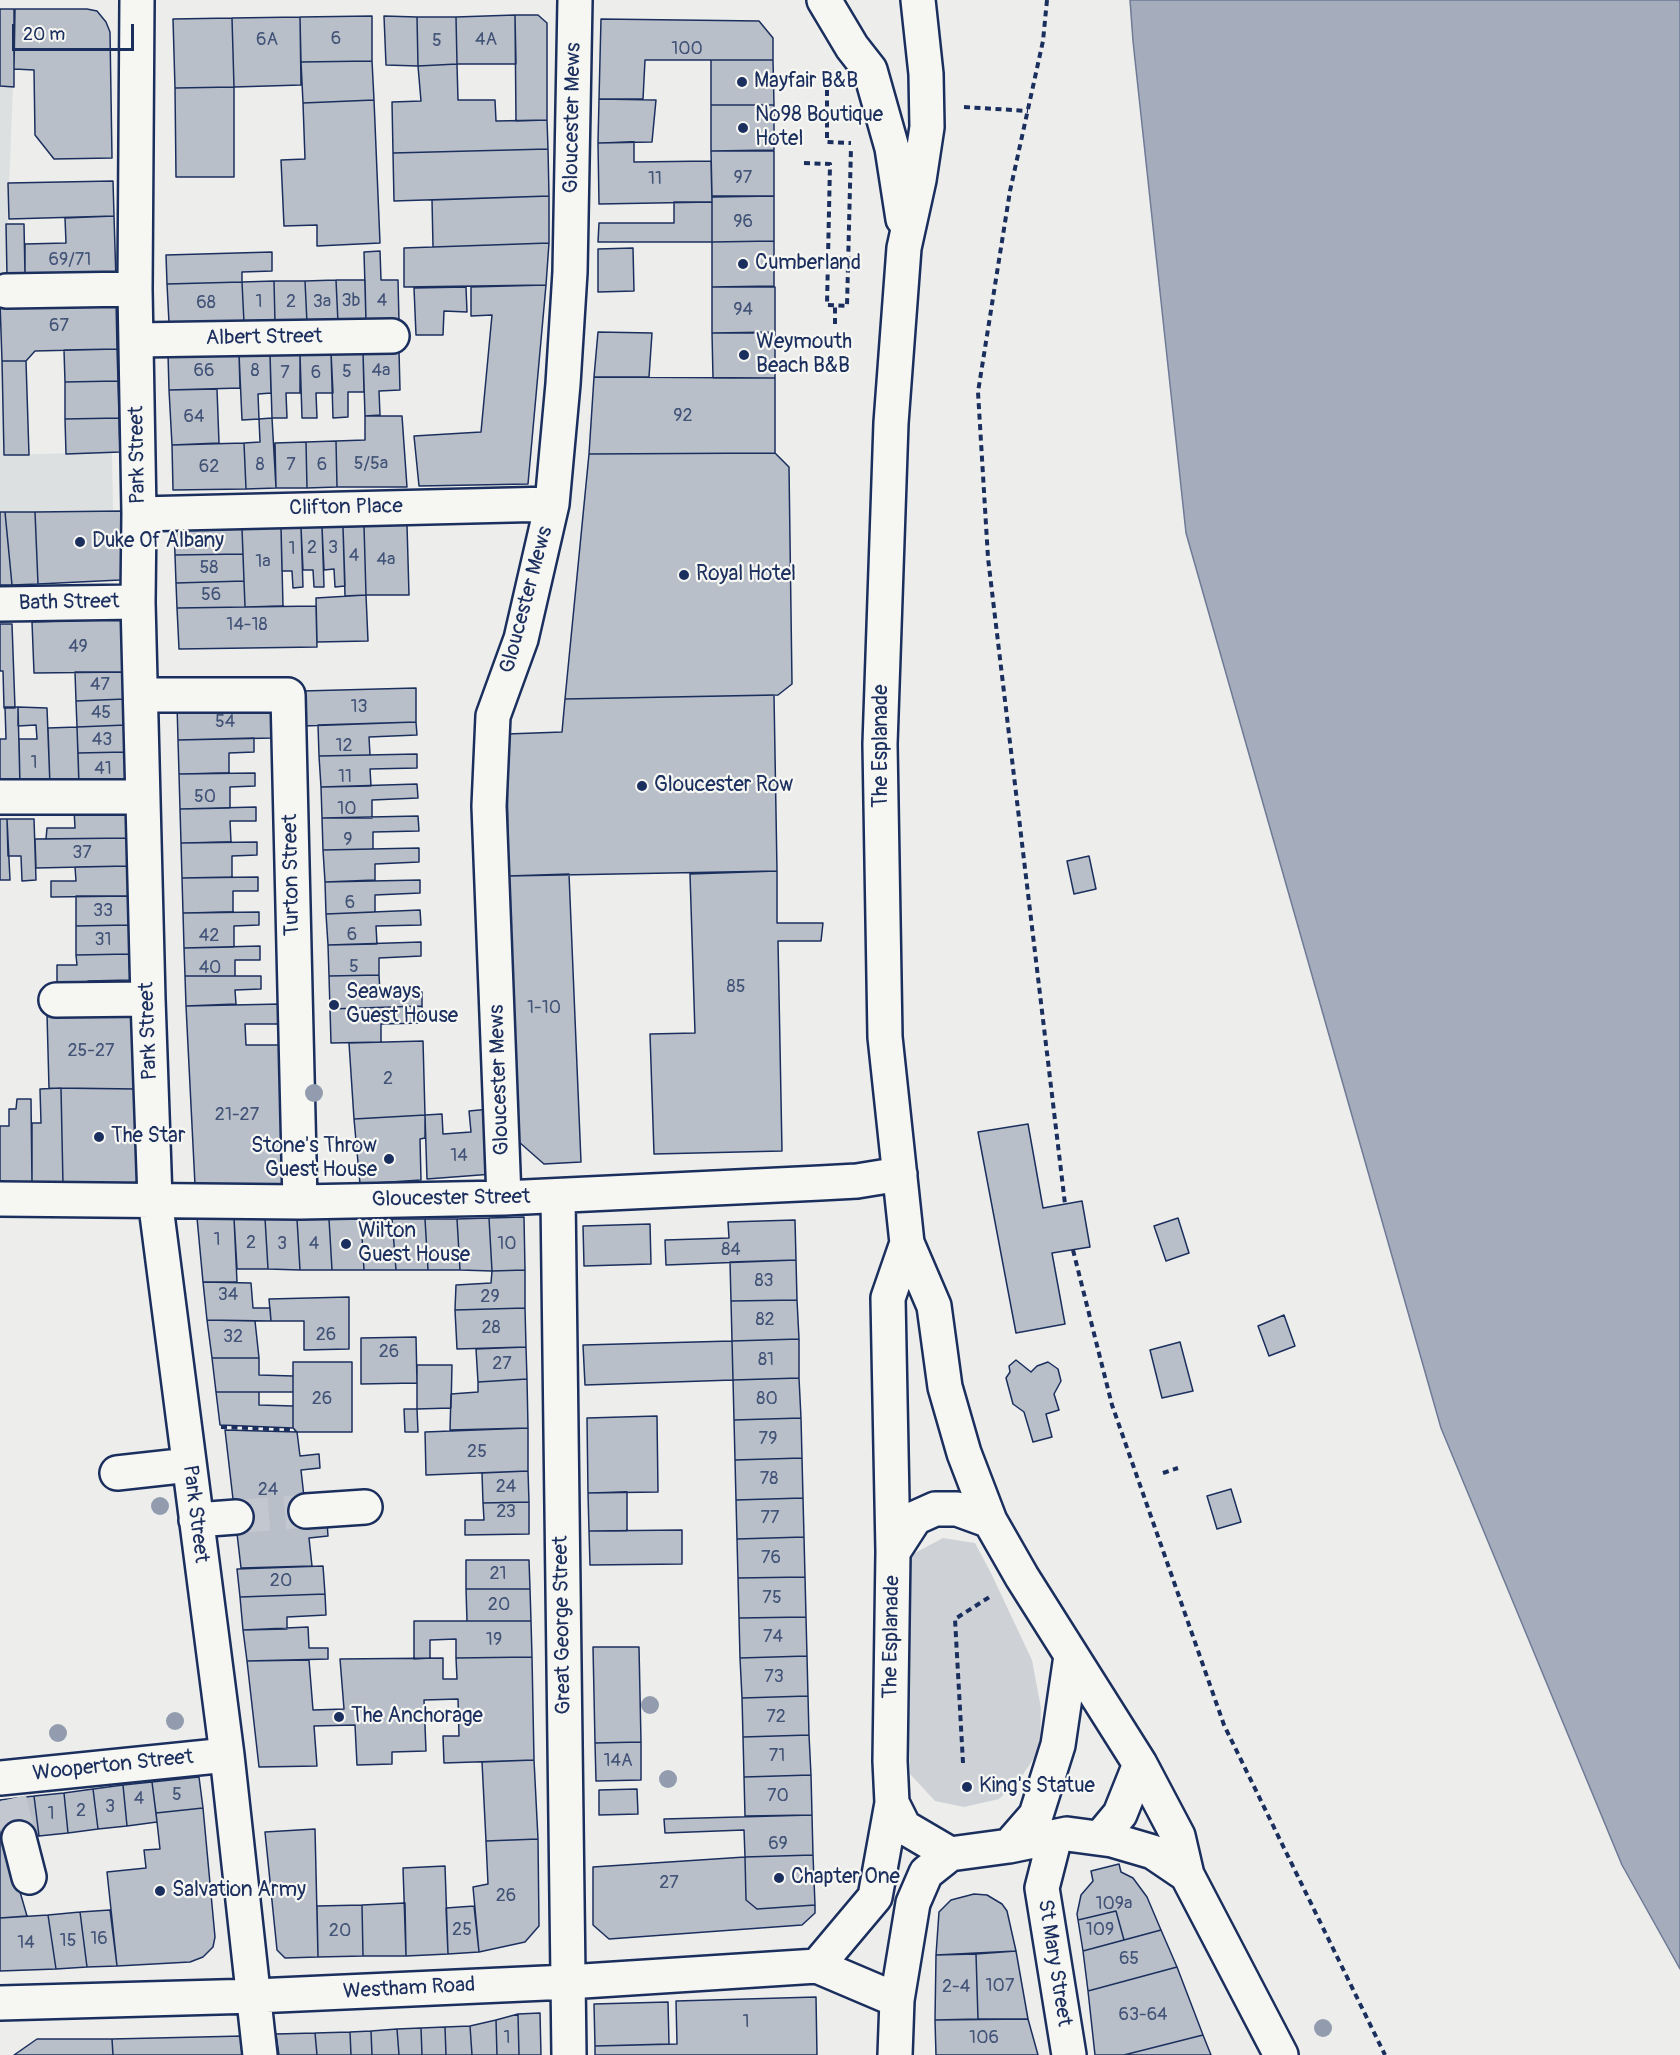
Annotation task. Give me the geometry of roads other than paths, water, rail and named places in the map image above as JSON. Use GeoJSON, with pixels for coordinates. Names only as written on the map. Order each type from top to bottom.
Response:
{"type":"FeatureCollection","features":[{"type":"Feature","properties":{"kind":"street","name":"Park Street"},"geometry":{"type":"LineString","coordinates":[[137,0],[135,289],[139,514],[138,602],[147,999],[155,1199],[227,1755],[260,2055]]}},
{"type":"Feature","properties":{"kind":"street","name":"Gloucester Mews"},"geometry":{"type":"LineString","coordinates":[[504,1198],[489,806],[493,716],[521,639],[552,504],[570,272],[575,0]]}},
{"type":"Feature","properties":{"kind":"street","name":"The Esplanade"},"geometry":{"type":"LineString","coordinates":[[824,0],[852,47],[870,70],[892,148],[903,216],[904,248],[891,423],[880,744],[885,1037],[907,1243],[934,1306],[945,1387],[964,1453],[990,1521],[1022,1577],[1140,1764],[1178,1836],[1186,1875],[1281,2055]]}},
{"type":"Feature","properties":{"kind":"street","name":"The Esplanade"},"geometry":{"type":"LineString","coordinates":[[904,248],[919,180],[927,127],[926,74],[918,0]]}},
{"type":"Feature","properties":{"kind":"street"},"geometry":{"type":"LineString","coordinates":[[6,291],[135,289]]}},
{"type":"Feature","properties":{"kind":"street","name":"Albert Street"},"geometry":{"type":"LineString","coordinates":[[136,339],[392,336]]}},
{"type":"Feature","properties":{"kind":"street","name":"Clifton Place"},"geometry":{"type":"LineString","coordinates":[[139,514],[552,504]]}},
{"type":"Feature","properties":{"kind":"street","name":"Bath Street"},"geometry":{"type":"LineString","coordinates":[[0,604],[138,602]]}},
{"type":"Feature","properties":{"kind":"street","name":"Turton Street"},"geometry":{"type":"LineString","coordinates":[[141,695],[288,695],[300,1202]]}},
{"type":"Feature","properties":{"kind":"street"},"geometry":{"type":"LineString","coordinates":[[0,797],[143,796]]}},
{"type":"Feature","properties":{"kind":"street"},"geometry":{"type":"LineString","coordinates":[[56,1000],[147,999]]}},
{"type":"Feature","properties":{"kind":"street","name":"Gloucester Street"},"geometry":{"type":"LineString","coordinates":[[0,1199],[300,1202],[504,1198],[848,1181],[900,1174]]}},
{"type":"Feature","properties":{"kind":"street","name":"Great George Street"},"geometry":{"type":"LineString","coordinates":[[558,1196],[569,2055]]}},
{"type":"Feature","properties":{"kind":"street","name":"The Esplanade"},"geometry":{"type":"LineString","coordinates":[[907,1243],[888,1298],[893,1552],[890,1761],[892,1803],[904,1827],[950,1854],[1009,1846],[1067,1834],[1100,1838],[1153,1852],[1186,1875]]}},
{"type":"Feature","properties":{"kind":"street"},"geometry":{"type":"LineString","coordinates":[[117,1473],[189,1465]]}},
{"type":"Feature","properties":{"kind":"street"},"geometry":{"type":"LineString","coordinates":[[306,1511],[365,1507]]}},
{"type":"Feature","properties":{"kind":"street"},"geometry":{"type":"LineString","coordinates":[[893,1552],[915,1518],[935,1509],[957,1509],[990,1521]]}},
{"type":"Feature","properties":{"kind":"street"},"geometry":{"type":"LineString","coordinates":[[196,1520],[236,1517]]}},
{"type":"Feature","properties":{"kind":"street"},"geometry":{"type":"LineString","coordinates":[[1009,1846],[1036,1815],[1058,1745],[1071,1656]]}},
{"type":"Feature","properties":{"kind":"street","name":"Wooperton Street"},"geometry":{"type":"LineString","coordinates":[[5,1785],[227,1755]]}},
{"type":"Feature","properties":{"kind":"street"},"geometry":{"type":"LineString","coordinates":[[1100,1838],[1119,1814],[1140,1764]]}},
{"type":"Feature","properties":{"kind":"street"},"geometry":{"type":"LineString","coordinates":[[892,1803],[875,1897],[817,1966],[897,2000]]}},
{"type":"Feature","properties":{"kind":"street","name":"St Mary Street"},"geometry":{"type":"LineString","coordinates":[[1055,1837],[1042,1888],[1069,2055]]}},
{"type":"Feature","properties":{"kind":"street"},"geometry":{"type":"LineString","coordinates":[[19,1838],[29,1877]]}},
{"type":"Feature","properties":{"kind":"street"},"geometry":{"type":"LineString","coordinates":[[896,2055],[897,2000],[913,1903],[926,1873],[950,1854]]}},
{"type":"Feature","properties":{"kind":"street","name":"Westham Road"},"geometry":{"type":"LineString","coordinates":[[0,2003],[255,1996],[568,1982],[817,1966]]}},
{"type":"Feature","properties":{"kind":"water"},"geometry":{"type":"Polygon","coordinates":[[[1130,0],[1680,0],[1680,1969],[1622,1865],[1441,1428],[1186,533],[1130,0]]]}},
{"type":"Feature","properties":{"kind":"tunnel"},"geometry":{"type":"LineString","coordinates":[[236,1517],[306,1511]]}},
{"type":"Feature","properties":{"kind":"tunnel"},"geometry":{"type":"LineString","coordinates":[[10,1799],[19,1838]]}},
{"type":"Feature","properties":{"kind":"place","name":"Mayfair B&B"},"geometry":{"type":"Point","coordinates":[742,82]}},
{"type":"Feature","properties":{"kind":"place","name":"No98 Boutique Hotel"},"geometry":{"type":"Point","coordinates":[743,128]}},
{"type":"Feature","properties":{"kind":"place","name":"Cumberland"},"geometry":{"type":"Point","coordinates":[743,264]}},
{"type":"Feature","properties":{"kind":"place","name":"Weymouth Beach B&B"},"geometry":{"type":"Point","coordinates":[744,355]}},
{"type":"Feature","properties":{"kind":"place","name":"Duke Of Albany"},"geometry":{"type":"Point","coordinates":[80,542]}},
{"type":"Feature","properties":{"kind":"place","name":"Royal Hotel"},"geometry":{"type":"Point","coordinates":[684,575]}},
{"type":"Feature","properties":{"kind":"place","name":"Gloucester Row"},"geometry":{"type":"Point","coordinates":[642,786]}},
{"type":"Feature","properties":{"kind":"place","name":"Seaways Guest House"},"geometry":{"type":"Point","coordinates":[334,1005]}},
{"type":"Feature","properties":{"kind":"place","name":"The Star"},"geometry":{"type":"Point","coordinates":[99,1137]}},
{"type":"Feature","properties":{"kind":"place","name":"Stone's Throw Guest House"},"geometry":{"type":"Point","coordinates":[389,1159]}},
{"type":"Feature","properties":{"kind":"place","name":"Wilton Guest House"},"geometry":{"type":"Point","coordinates":[346,1244]}},
{"type":"Feature","properties":{"kind":"place","name":"The Anchorage"},"geometry":{"type":"Point","coordinates":[339,1717]}},
{"type":"Feature","properties":{"kind":"place","name":"King's Statue"},"geometry":{"type":"Point","coordinates":[967,1787]}},
{"type":"Feature","properties":{"kind":"place","name":"Chapter One"},"geometry":{"type":"Point","coordinates":[779,1878]}},
{"type":"Feature","properties":{"kind":"place","name":"Salvation Army"},"geometry":{"type":"Point","coordinates":[160,1891]}}]}
